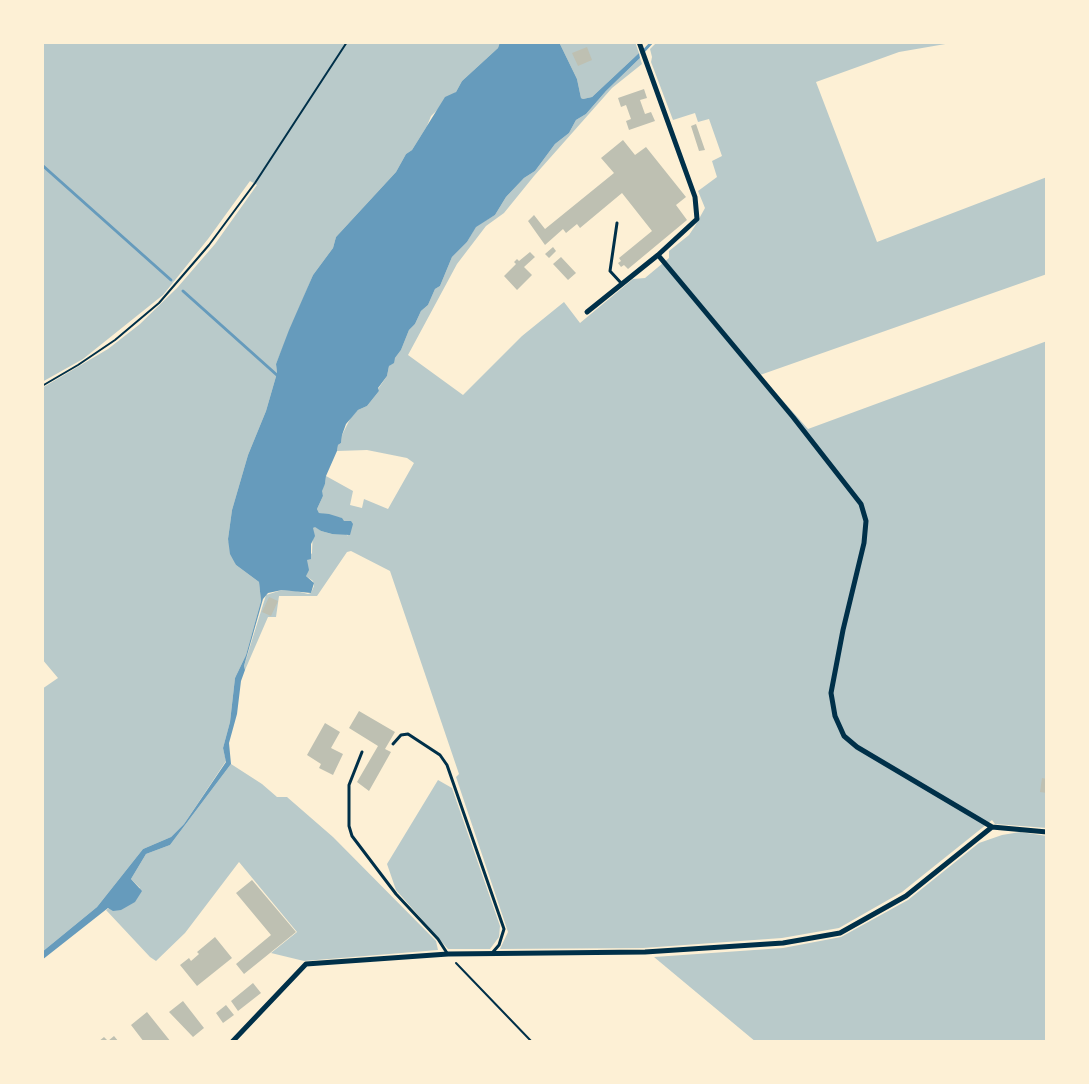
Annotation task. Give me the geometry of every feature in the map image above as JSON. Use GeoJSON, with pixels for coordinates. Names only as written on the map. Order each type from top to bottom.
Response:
{"type":"FeatureCollection","features":[{"type":"Feature","properties":{"kind":"street"},"geometry":{"type":"LineString","coordinates":[[587,312],[658,255],[697,219],[694,197],[639,42]]}},
{"type":"Feature","properties":{"kind":"street"},"geometry":{"type":"LineString","coordinates":[[658,255],[793,417],[861,504],[866,521],[864,543],[843,630],[831,693],[835,716],[844,736],[857,747],[992,827],[1047,832]]}},
{"type":"Feature","properties":{"kind":"street"},"geometry":{"type":"LineString","coordinates":[[232,1042],[306,964],[448,954],[656,951],[783,943],[840,933],[906,896],[992,827]]}},
{"type":"Feature","properties":{"kind":"lane"},"geometry":{"type":"LineString","coordinates":[[618,223],[610,271],[622,284]]}},
{"type":"Feature","properties":{"kind":"lane"},"geometry":{"type":"LineString","coordinates":[[393,744],[401,735],[408,734],[440,755],[447,765],[504,929],[499,945],[492,954]]}},
{"type":"Feature","properties":{"kind":"lane"},"geometry":{"type":"LineString","coordinates":[[363,752],[349,785],[349,826],[352,836],[396,894],[438,939],[448,954]]}},
{"type":"Feature","properties":{"kind":"path"},"geometry":{"type":"LineString","coordinates":[[42,386],[115,340],[159,303],[209,245],[255,183],[346,42]]}},
{"type":"Feature","properties":{"kind":"path"},"geometry":{"type":"LineString","coordinates":[[448,954],[532,1042]]}},
{"type":"Feature","properties":{"kind":"shaded area"},"geometry":{"type":"Polygon","coordinates":[[[42,42],[500,42],[498,48],[462,81],[456,92],[431,116],[412,150],[406,154],[396,172],[336,237],[333,248],[313,275],[276,364],[277,373],[266,411],[248,455],[232,510],[228,539],[236,565],[259,582],[261,601],[246,655],[235,678],[230,722],[223,748],[226,761],[184,824],[171,837],[143,849],[97,907],[42,952],[42,689],[58,678],[42,659],[42,388],[108,349],[140,324],[177,288],[215,244],[257,185],[250,181],[163,295],[83,359],[42,382],[42,42]]]}},
{"type":"Feature","properties":{"kind":"shaded area"},"geometry":{"type":"Polygon","coordinates":[[[559,42],[635,42],[639,53],[592,97],[583,99],[577,79],[559,42]]]}},
{"type":"Feature","properties":{"kind":"shaded area"},"geometry":{"type":"Polygon","coordinates":[[[657,42],[957,42],[899,52],[816,82],[877,242],[1047,177],[1047,274],[760,375],[808,429],[1047,341],[1047,828],[995,824],[992,820],[902,892],[839,928],[782,938],[643,948],[500,949],[508,932],[456,777],[459,774],[390,571],[351,551],[347,552],[317,596],[279,596],[276,617],[268,617],[245,670],[244,666],[266,595],[282,590],[311,593],[314,586],[313,581],[306,576],[307,560],[312,553],[313,528],[315,526],[321,531],[332,534],[345,533],[348,536],[341,518],[319,513],[317,509],[323,496],[321,491],[326,476],[353,491],[350,505],[362,508],[364,499],[388,509],[414,463],[407,458],[367,450],[337,451],[338,445],[341,443],[342,435],[351,417],[358,410],[367,406],[379,391],[378,389],[387,376],[389,366],[401,350],[409,330],[415,324],[421,311],[428,305],[435,289],[440,286],[452,257],[467,242],[476,226],[495,215],[506,197],[524,178],[535,171],[555,144],[569,133],[576,120],[586,114],[640,58],[642,64],[612,88],[504,213],[486,226],[457,264],[408,355],[463,395],[522,336],[564,302],[580,323],[633,279],[645,278],[669,258],[669,251],[689,235],[695,226],[705,208],[698,191],[717,177],[712,161],[722,156],[709,119],[698,122],[695,113],[673,120],[651,62],[650,49],[657,42]]]}},
{"type":"Feature","properties":{"kind":"shaded area"},"geometry":{"type":"Polygon","coordinates":[[[231,764],[262,784],[277,797],[287,797],[333,837],[436,941],[438,950],[304,961],[271,953],[297,932],[239,862],[185,933],[156,961],[150,957],[106,910],[140,888],[131,879],[146,854],[170,845],[231,764]]]}},
{"type":"Feature","properties":{"kind":"shaded area"},"geometry":{"type":"Polygon","coordinates":[[[438,780],[452,788],[500,926],[499,937],[490,949],[448,949],[396,890],[387,864],[438,780]]]}},
{"type":"Feature","properties":{"kind":"shaded area"},"geometry":{"type":"Polygon","coordinates":[[[1020,832],[1047,836],[1047,1042],[756,1042],[654,957],[783,948],[841,937],[908,900],[979,843],[1020,832]]]}},
{"type":"Feature","properties":{"kind":"water"},"geometry":{"type":"Polygon","coordinates":[[[500,42],[559,42],[577,79],[583,99],[592,97],[639,53],[640,58],[586,114],[576,120],[569,133],[555,144],[535,171],[524,178],[506,197],[495,215],[476,227],[467,242],[452,257],[440,286],[435,289],[428,305],[421,311],[415,324],[409,330],[401,350],[394,363],[389,366],[387,376],[378,388],[379,391],[367,406],[358,410],[346,424],[341,443],[338,445],[326,476],[323,496],[317,509],[319,513],[351,521],[353,524],[350,535],[332,534],[313,528],[315,536],[311,544],[311,559],[307,560],[309,570],[306,576],[314,583],[311,593],[282,590],[268,593],[263,599],[241,681],[237,714],[229,743],[231,764],[170,845],[146,854],[131,879],[142,891],[135,902],[121,910],[113,911],[108,908],[42,960],[42,952],[97,907],[143,849],[171,837],[184,824],[226,762],[223,748],[230,722],[235,678],[246,655],[261,601],[259,582],[236,565],[230,554],[228,539],[232,510],[248,455],[266,411],[277,373],[276,364],[313,275],[333,248],[336,237],[396,172],[445,97],[456,92],[462,81],[498,48],[500,42]]]}},
{"type":"Feature","properties":{"kind":"building"},"geometry":{"type":"Polygon","coordinates":[[[587,47],[592,60],[578,66],[572,53],[587,47]]]}},
{"type":"Feature","properties":{"kind":"building"},"geometry":{"type":"Polygon","coordinates":[[[644,89],[647,98],[640,100],[645,114],[651,112],[655,121],[629,130],[626,121],[631,119],[626,105],[621,107],[618,98],[644,89]]]}},
{"type":"Feature","properties":{"kind":"building"},"geometry":{"type":"Polygon","coordinates":[[[696,124],[705,150],[699,151],[691,126],[696,124]]]}},
{"type":"Feature","properties":{"kind":"building"},"geometry":{"type":"Polygon","coordinates":[[[623,140],[635,155],[646,147],[686,197],[676,205],[687,220],[628,269],[624,265],[621,267],[618,263],[621,261],[619,258],[652,231],[622,193],[580,228],[577,224],[566,233],[563,229],[545,245],[528,221],[534,215],[545,229],[614,173],[601,158],[623,140]]]}},
{"type":"Feature","properties":{"kind":"building"},"geometry":{"type":"Polygon","coordinates":[[[553,247],[556,251],[549,258],[545,254],[553,247]]]}},
{"type":"Feature","properties":{"kind":"building"},"geometry":{"type":"Polygon","coordinates":[[[530,252],[535,257],[524,267],[532,275],[517,290],[504,276],[516,264],[514,262],[517,259],[519,261],[530,252]]]}},
{"type":"Feature","properties":{"kind":"building"},"geometry":{"type":"Polygon","coordinates":[[[561,257],[576,273],[568,280],[553,264],[561,257]]]}},
{"type":"Feature","properties":{"kind":"building"},"geometry":{"type":"Polygon","coordinates":[[[269,597],[278,601],[271,616],[262,612],[269,597]]]}},
{"type":"Feature","properties":{"kind":"building"},"geometry":{"type":"Polygon","coordinates":[[[359,711],[395,732],[385,749],[391,752],[369,791],[357,782],[378,746],[349,728],[359,711]]]}},
{"type":"Feature","properties":{"kind":"building"},"geometry":{"type":"Polygon","coordinates":[[[325,723],[340,732],[331,748],[343,754],[333,775],[319,768],[321,764],[307,755],[325,723]]]}},
{"type":"Feature","properties":{"kind":"building"},"geometry":{"type":"Polygon","coordinates":[[[1042,778],[1047,779],[1047,793],[1040,792],[1042,778]]]}},
{"type":"Feature","properties":{"kind":"building"},"geometry":{"type":"Polygon","coordinates":[[[252,880],[296,932],[244,974],[236,964],[271,935],[236,893],[252,880]]]}},
{"type":"Feature","properties":{"kind":"building"},"geometry":{"type":"Polygon","coordinates":[[[215,937],[232,958],[197,986],[180,965],[189,958],[191,961],[199,954],[197,952],[215,937]]]}},
{"type":"Feature","properties":{"kind":"building"},"geometry":{"type":"Polygon","coordinates":[[[253,983],[261,993],[238,1011],[231,1001],[253,983]]]}},
{"type":"Feature","properties":{"kind":"building"},"geometry":{"type":"Polygon","coordinates":[[[183,1001],[204,1028],[193,1037],[169,1012],[183,1001]]]}},
{"type":"Feature","properties":{"kind":"building"},"geometry":{"type":"Polygon","coordinates":[[[226,1005],[234,1015],[223,1023],[216,1013],[226,1005]]]}},
{"type":"Feature","properties":{"kind":"building"},"geometry":{"type":"Polygon","coordinates":[[[147,1012],[171,1042],[144,1042],[131,1025],[147,1012]]]}},
{"type":"Feature","properties":{"kind":"building"},"geometry":{"type":"Polygon","coordinates":[[[114,1036],[119,1042],[98,1042],[104,1037],[108,1041],[114,1036]]]}},
{"type":"Feature","properties":{"kind":"waterway"},"geometry":{"type":"LineString","coordinates":[[642,53],[652,42]]}},
{"type":"Feature","properties":{"kind":"waterway"},"geometry":{"type":"LineString","coordinates":[[42,165],[171,280]]}},
{"type":"Feature","properties":{"kind":"waterway"},"geometry":{"type":"LineString","coordinates":[[183,291],[278,376]]}}]}
